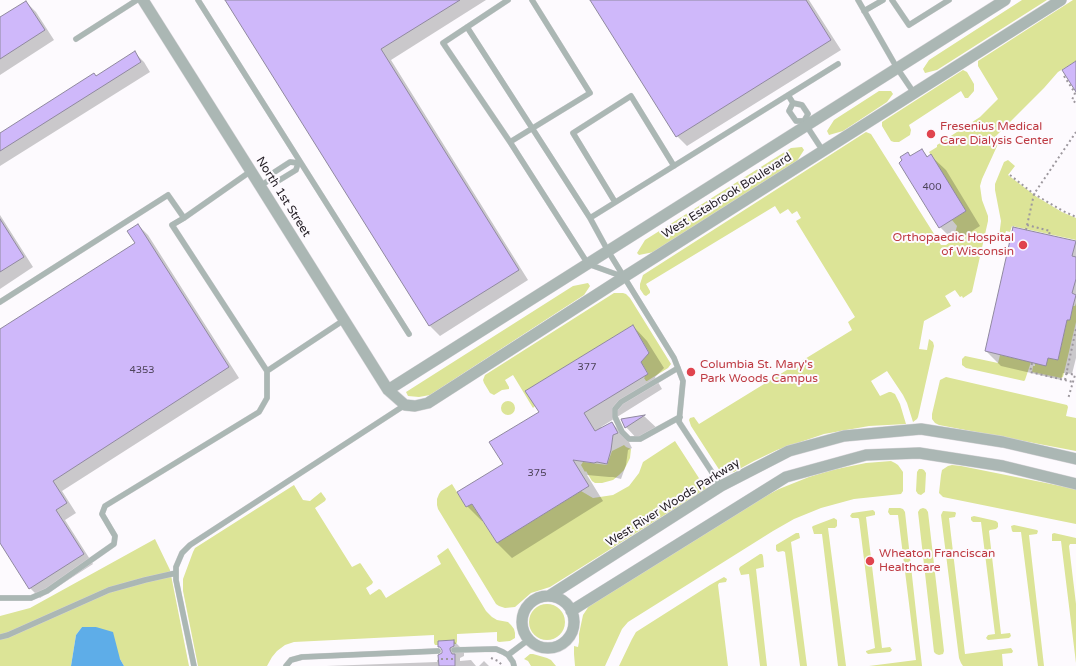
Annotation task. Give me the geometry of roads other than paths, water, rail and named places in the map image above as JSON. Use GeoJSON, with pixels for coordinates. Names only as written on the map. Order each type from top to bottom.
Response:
{"type":"FeatureCollection","features":[{"type":"Feature","properties":{"kind":"street","name":"North 1st Street"},"geometry":{"type":"LineString","coordinates":[[142,0],[388,390],[405,405]]}},
{"type":"Feature","properties":{"kind":"street","name":"West Estabrook Boulevard"},"geometry":{"type":"LineString","coordinates":[[388,390],[588,264],[805,123],[897,68],[1005,0]]}},
{"type":"Feature","properties":{"kind":"street","name":"West Estabrook Boulevard"},"geometry":{"type":"LineString","coordinates":[[405,405],[415,406],[428,403],[1061,0]]}},
{"type":"Feature","properties":{"kind":"street","name":"West River Woods Parkway"},"geometry":{"type":"LineString","coordinates":[[528,640],[524,633],[522,617],[530,604],[537,599],[549,596],[721,486],[789,451],[844,436],[921,429],[1003,442],[1076,459]]}},
{"type":"Feature","properties":{"kind":"street"},"geometry":{"type":"LineString","coordinates":[[571,611],[786,477],[866,455],[919,453],[1003,466],[1076,484]]}},
{"type":"Feature","properties":{"kind":"street"},"geometry":{"type":"LineString","coordinates":[[528,640],[534,645],[542,648],[549,648],[557,647],[564,643],[570,636],[574,619],[571,611],[566,604],[549,596]]}},
{"type":"Feature","properties":{"kind":"lane"},"geometry":{"type":"LineString","coordinates":[[76,39],[142,0]]}},
{"type":"Feature","properties":{"kind":"lane"},"geometry":{"type":"LineString","coordinates":[[198,0],[299,163],[409,334]]}},
{"type":"Feature","properties":{"kind":"lane"},"geometry":{"type":"LineString","coordinates":[[508,0],[443,43],[510,142],[588,264],[624,277]]}},
{"type":"Feature","properties":{"kind":"lane"},"geometry":{"type":"LineString","coordinates":[[510,142],[590,92],[532,0]]}},
{"type":"Feature","properties":{"kind":"lane"},"geometry":{"type":"LineString","coordinates":[[858,0],[897,68],[914,93]]}},
{"type":"Feature","properties":{"kind":"lane"},"geometry":{"type":"LineString","coordinates":[[864,11],[883,0]]}},
{"type":"Feature","properties":{"kind":"lane"},"geometry":{"type":"LineString","coordinates":[[892,0],[909,25],[949,0]]}},
{"type":"Feature","properties":{"kind":"lane"},"geometry":{"type":"LineString","coordinates":[[467,27],[590,218],[608,251],[674,358],[683,380],[680,422],[721,486]]}},
{"type":"Feature","properties":{"kind":"lane"},"geometry":{"type":"LineString","coordinates":[[590,218],[838,64]]}},
{"type":"Feature","properties":{"kind":"lane"},"geometry":{"type":"LineString","coordinates":[[615,202],[573,133],[631,96],[674,166]]}},
{"type":"Feature","properties":{"kind":"lane"},"geometry":{"type":"LineString","coordinates":[[788,96],[793,103],[802,105],[808,114],[805,123]]}},
{"type":"Feature","properties":{"kind":"lane"},"geometry":{"type":"LineString","coordinates":[[793,103],[789,111],[796,121],[805,123],[822,151]]}},
{"type":"Feature","properties":{"kind":"lane"},"geometry":{"type":"LineString","coordinates":[[260,186],[271,179],[273,173],[290,162],[299,163]]}},
{"type":"Feature","properties":{"kind":"lane"},"geometry":{"type":"LineString","coordinates":[[271,179],[278,181],[296,170],[299,163]]}},
{"type":"Feature","properties":{"kind":"lane"},"geometry":{"type":"LineString","coordinates":[[0,598],[31,598],[47,591],[114,544],[115,536],[102,514],[105,506],[259,412],[267,398],[267,371],[172,225],[251,171]]}},
{"type":"Feature","properties":{"kind":"lane"},"geometry":{"type":"LineString","coordinates":[[0,302],[168,195],[184,218]]}},
{"type":"Feature","properties":{"kind":"lane"},"geometry":{"type":"LineString","coordinates":[[267,371],[344,320]]}},
{"type":"Feature","properties":{"kind":"lane"},"geometry":{"type":"LineString","coordinates":[[678,368],[621,402],[615,409],[615,417],[622,432],[629,439],[640,439],[680,417]]}},
{"type":"Feature","properties":{"kind":"lane"},"geometry":{"type":"LineString","coordinates":[[194,666],[176,580],[176,567],[182,553],[190,545],[405,405]]}},
{"type":"Feature","properties":{"kind":"lane"},"geometry":{"type":"LineString","coordinates":[[0,637],[8,635],[109,590],[176,573]]}},
{"type":"Feature","properties":{"kind":"lane"},"geometry":{"type":"LineString","coordinates":[[508,656],[528,640]]}},
{"type":"Feature","properties":{"kind":"lane"},"geometry":{"type":"LineString","coordinates":[[454,650],[496,650],[503,652],[508,656],[513,662],[514,666]]}},
{"type":"Feature","properties":{"kind":"lane"},"geometry":{"type":"LineString","coordinates":[[286,666],[291,660],[302,657],[438,651]]}},
{"type":"Feature","properties":{"kind":"water"},"geometry":{"type":"Polygon","coordinates":[[[82,627],[96,627],[113,632],[120,659],[124,666],[71,666],[76,635],[82,627]]]}},
{"type":"Feature","properties":{"kind":"place","name":"Fresenius Medical Care Dialysis Center"},"geometry":{"type":"Point","coordinates":[931,134]}},
{"type":"Feature","properties":{"kind":"place","name":"Orthopaedic Hospital of Wisconsin"},"geometry":{"type":"Point","coordinates":[1023,245]}},
{"type":"Feature","properties":{"kind":"place","name":"Columbia St. Mary's Park Woods Campus"},"geometry":{"type":"Point","coordinates":[691,372]}},
{"type":"Feature","properties":{"kind":"place","name":"Wheaton Franciscan Healthcare"},"geometry":{"type":"Point","coordinates":[870,561]}}]}
